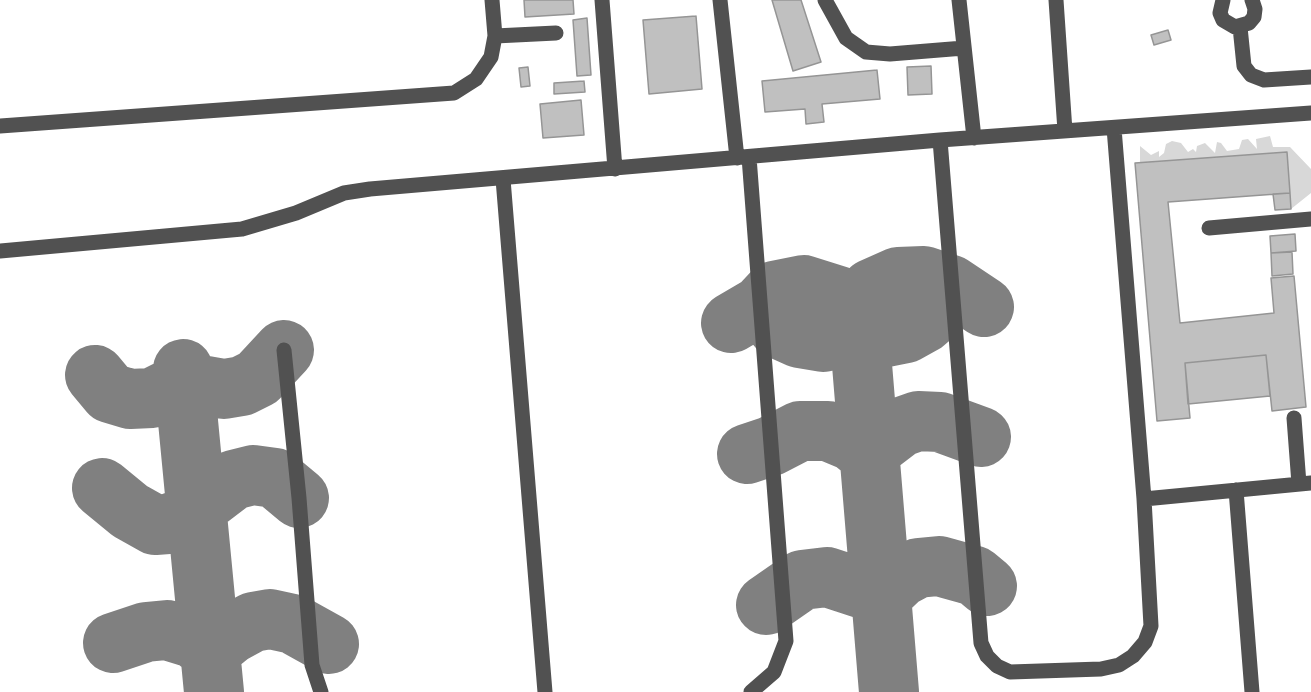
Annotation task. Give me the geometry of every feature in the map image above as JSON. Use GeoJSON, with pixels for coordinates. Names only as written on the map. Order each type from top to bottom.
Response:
{"type":"FeatureCollection","features":[{"type":"Feature","properties":{"kind":"lane"},"geometry":{"type":"LineString","coordinates":[[0,126],[441,96],[454,93],[476,79],[491,57],[495,36],[492,0]]}},
{"type":"Feature","properties":{"kind":"lane"},"geometry":{"type":"LineString","coordinates":[[602,0],[615,169]]}},
{"type":"Feature","properties":{"kind":"lane"},"geometry":{"type":"LineString","coordinates":[[720,0],[743,157],[786,641],[774,672],[751,692]]}},
{"type":"Feature","properties":{"kind":"lane"},"geometry":{"type":"LineString","coordinates":[[825,0],[846,38],[866,52],[890,54],[964,48]]}},
{"type":"Feature","properties":{"kind":"lane"},"geometry":{"type":"LineString","coordinates":[[959,0],[974,138]]}},
{"type":"Feature","properties":{"kind":"lane"},"geometry":{"type":"LineString","coordinates":[[1056,0],[1065,131]]}},
{"type":"Feature","properties":{"kind":"lane"},"geometry":{"type":"LineString","coordinates":[[1222,0],[1220,13],[1223,20],[1228,25],[1240,27],[1254,17],[1252,0]]}},
{"type":"Feature","properties":{"kind":"lane"},"geometry":{"type":"LineString","coordinates":[[1240,27],[1244,66],[1251,75],[1264,80],[1311,77]]}},
{"type":"Feature","properties":{"kind":"lane"},"geometry":{"type":"LineString","coordinates":[[495,36],[556,33]]}},
{"type":"Feature","properties":{"kind":"lane"},"geometry":{"type":"LineString","coordinates":[[0,251],[223,232],[271,222],[344,193],[370,189],[940,140],[1311,113]]}},
{"type":"Feature","properties":{"kind":"lane"},"geometry":{"type":"LineString","coordinates":[[940,140],[980,636],[987,656],[997,666],[1011,672],[1025,674],[1101,669],[1119,665],[1133,656],[1145,642],[1151,626],[1144,499],[1114,128]]}},
{"type":"Feature","properties":{"kind":"lane"},"geometry":{"type":"LineString","coordinates":[[503,179],[545,692]]}},
{"type":"Feature","properties":{"kind":"lane"},"geometry":{"type":"LineString","coordinates":[[1209,228],[1311,219]]}},
{"type":"Feature","properties":{"kind":"lane"},"geometry":{"type":"LineString","coordinates":[[284,350],[299,498],[312,665],[321,692]]}},
{"type":"Feature","properties":{"kind":"lane"},"geometry":{"type":"LineString","coordinates":[[1144,499],[1305,484],[1294,418]]}},
{"type":"Feature","properties":{"kind":"lane"},"geometry":{"type":"LineString","coordinates":[[1236,490],[1252,692]]}},
{"type":"Feature","properties":{"kind":"shaded area"},"geometry":{"type":"Polygon","coordinates":[[[1270,136],[1273,147],[1290,147],[1311,169],[1311,193],[1291,209],[1286,152],[1140,163],[1140,146],[1151,155],[1159,151],[1159,157],[1164,153],[1166,144],[1172,141],[1181,143],[1188,152],[1193,149],[1196,152],[1197,146],[1205,143],[1215,153],[1217,142],[1221,143],[1227,151],[1239,149],[1242,140],[1248,139],[1257,149],[1256,139],[1270,136]]]}},
{"type":"Feature","properties":{"kind":"building"},"geometry":{"type":"Polygon","coordinates":[[[524,0],[573,0],[574,14],[525,17],[524,0]]]}},
{"type":"Feature","properties":{"kind":"building"},"geometry":{"type":"Polygon","coordinates":[[[772,0],[801,0],[821,62],[793,71],[772,0]]]}},
{"type":"Feature","properties":{"kind":"building"},"geometry":{"type":"Polygon","coordinates":[[[696,16],[702,89],[649,94],[643,20],[696,16]]]}},
{"type":"Feature","properties":{"kind":"building"},"geometry":{"type":"Polygon","coordinates":[[[587,18],[591,75],[577,76],[573,20],[587,18]]]}},
{"type":"Feature","properties":{"kind":"building"},"geometry":{"type":"Polygon","coordinates":[[[1168,30],[1171,40],[1154,45],[1151,35],[1168,30]]]}},
{"type":"Feature","properties":{"kind":"building"},"geometry":{"type":"Polygon","coordinates":[[[931,66],[932,94],[908,95],[907,67],[931,66]]]}},
{"type":"Feature","properties":{"kind":"building"},"geometry":{"type":"Polygon","coordinates":[[[528,67],[530,86],[521,87],[519,68],[528,67]]]}},
{"type":"Feature","properties":{"kind":"building"},"geometry":{"type":"Polygon","coordinates":[[[877,70],[880,99],[822,104],[824,122],[806,124],[805,109],[765,112],[762,81],[877,70]]]}},
{"type":"Feature","properties":{"kind":"building"},"geometry":{"type":"Polygon","coordinates":[[[584,81],[585,92],[554,94],[554,83],[584,81]]]}},
{"type":"Feature","properties":{"kind":"building"},"geometry":{"type":"Polygon","coordinates":[[[581,100],[584,135],[543,138],[540,104],[581,100]]]}},
{"type":"Feature","properties":{"kind":"building"},"geometry":{"type":"Polygon","coordinates":[[[1287,152],[1290,193],[1168,202],[1180,323],[1274,313],[1271,278],[1294,276],[1306,407],[1272,411],[1266,355],[1185,363],[1190,418],[1157,421],[1135,163],[1287,152]]]}},
{"type":"Feature","properties":{"kind":"building"},"geometry":{"type":"Polygon","coordinates":[[[1290,193],[1291,209],[1275,210],[1273,194],[1290,193]]]}},
{"type":"Feature","properties":{"kind":"building"},"geometry":{"type":"Polygon","coordinates":[[[1295,234],[1296,251],[1271,253],[1270,236],[1295,234]]]}},
{"type":"Feature","properties":{"kind":"building"},"geometry":{"type":"Polygon","coordinates":[[[1292,252],[1293,274],[1272,276],[1271,253],[1292,252]]]}},
{"type":"Feature","properties":{"kind":"building"},"geometry":{"type":"Polygon","coordinates":[[[1266,355],[1270,396],[1188,404],[1185,363],[1266,355]]]}},
{"type":"Feature","properties":{"kind":"taxiway"},"geometry":{"type":"LineString","coordinates":[[731,323],[760,306],[774,291],[804,285],[839,296],[858,316],[859,304],[871,289],[898,277],[924,276],[951,285],[984,307]]}},
{"type":"Feature","properties":{"kind":"taxiway"},"geometry":{"type":"LineString","coordinates":[[760,306],[779,329],[799,338],[823,342],[844,337],[859,329],[886,337],[906,333],[924,323],[939,310],[951,285]]}},
{"type":"Feature","properties":{"kind":"taxiway"},"geometry":{"type":"LineString","coordinates":[[858,316],[889,692]]}},
{"type":"Feature","properties":{"kind":"taxiway"},"geometry":{"type":"LineString","coordinates":[[95,375],[110,393],[130,399],[152,398],[184,382],[224,389],[242,386],[258,378],[284,350]]}},
{"type":"Feature","properties":{"kind":"taxiway"},"geometry":{"type":"LineString","coordinates":[[183,369],[214,692]]}},
{"type":"Feature","properties":{"kind":"taxiway"},"geometry":{"type":"LineString","coordinates":[[747,454],[771,446],[800,431],[828,431],[852,441],[867,453],[901,427],[918,421],[940,422],[981,437]]}},
{"type":"Feature","properties":{"kind":"taxiway"},"geometry":{"type":"LineString","coordinates":[[102,488],[130,511],[155,525],[168,524],[183,518],[233,480],[253,475],[275,478],[299,498]]}},
{"type":"Feature","properties":{"kind":"taxiway"},"geometry":{"type":"LineString","coordinates":[[766,605],[802,580],[827,577],[882,595],[901,577],[918,568],[939,566],[975,576],[987,586]]}},
{"type":"Feature","properties":{"kind":"taxiway"},"geometry":{"type":"LineString","coordinates":[[113,643],[146,632],[167,630],[193,638],[210,651],[231,634],[253,622],[270,619],[293,624],[329,644]]}}]}
